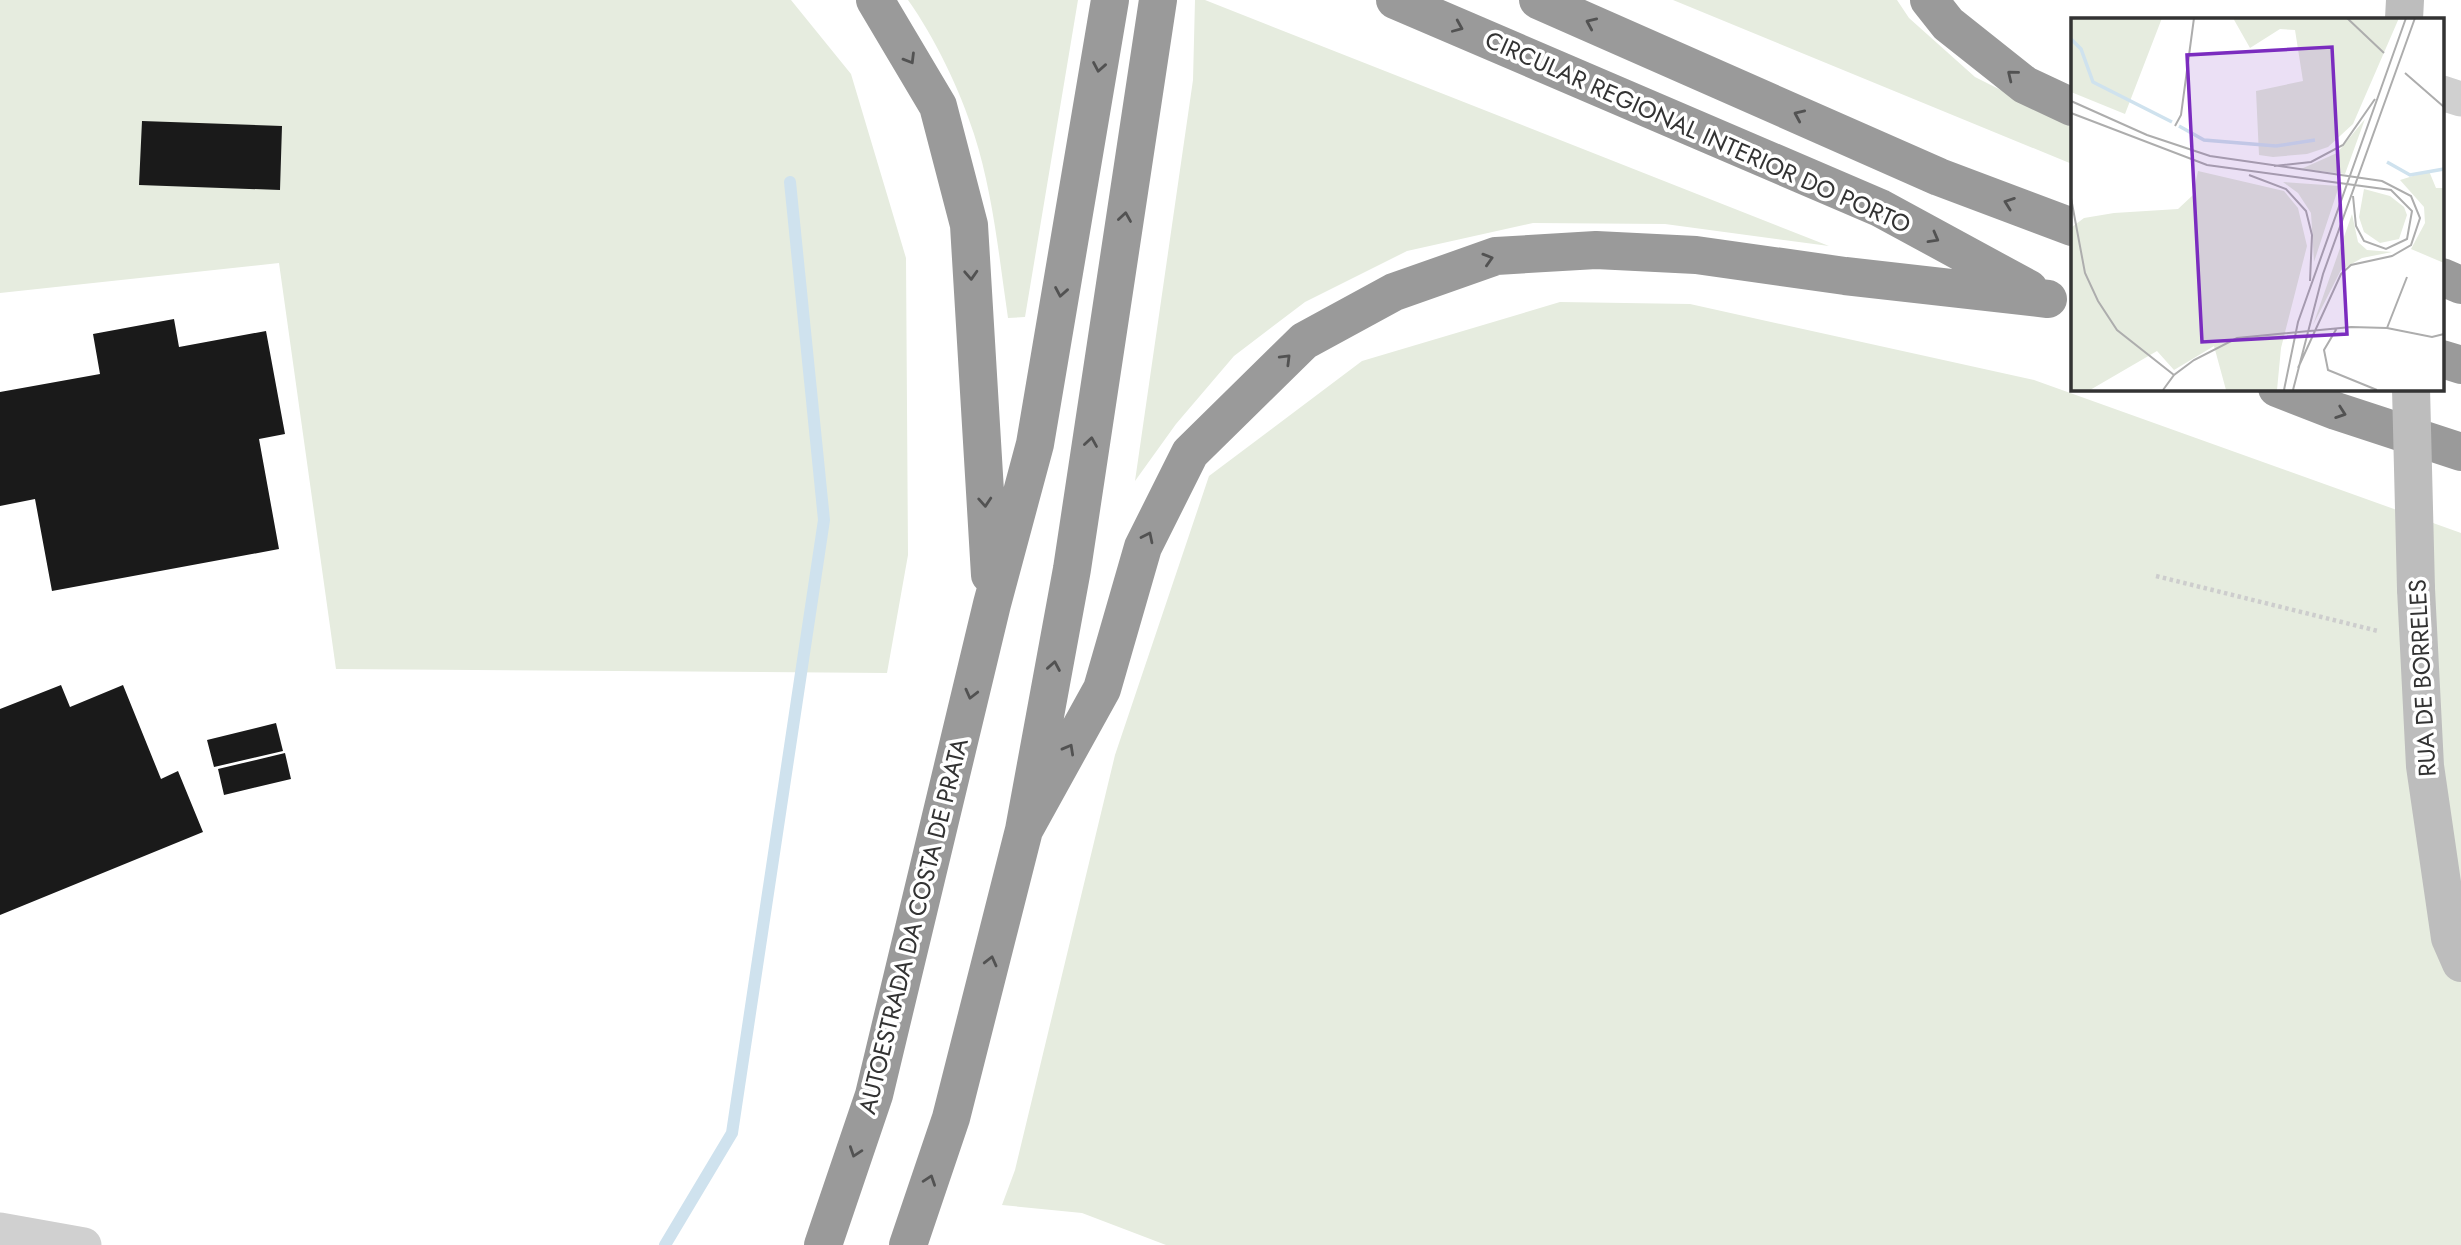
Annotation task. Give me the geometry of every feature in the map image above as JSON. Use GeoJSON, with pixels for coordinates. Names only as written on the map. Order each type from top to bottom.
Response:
{"type":"FeatureCollection","features":[{"type":"Feature","properties":{"kind":"highway"},"geometry":{"type":"LineString","coordinates":[[875,0],[938,106],[969,225],[980,441],[992,604]]}},
{"type":"Feature","properties":{"kind":"highway","name":"AUTOESTRADA DA COSTA DE PRATA"},"geometry":{"type":"LineString","coordinates":[[822,1245],[874,1095],[992,604],[1035,444],[1110,0]]}},
{"type":"Feature","properties":{"kind":"highway"},"geometry":{"type":"LineString","coordinates":[[908,1245],[951,1118],[1024,830],[1072,569],[1158,0]]}},
{"type":"Feature","properties":{"kind":"highway","name":"CIRCULAR REGIONAL INTERIOR DO PORTO"},"geometry":{"type":"LineString","coordinates":[[1395,0],[1880,208],[2060,304]]}},
{"type":"Feature","properties":{"kind":"highway"},"geometry":{"type":"LineString","coordinates":[[1538,0],[1940,177],[2071,226]]}},
{"type":"Feature","properties":{"kind":"highway"},"geometry":{"type":"LineString","coordinates":[[1929,0],[1948,24],[2025,85],[2071,106]]}},
{"type":"Feature","properties":{"kind":"highway"},"geometry":{"type":"LineString","coordinates":[[1024,830],[1102,689],[1143,547],[1190,453],[1304,341],[1394,292],[1496,256],[1596,250],[1696,255],[2060,304]]}},
{"type":"Feature","properties":{"kind":"highway"},"geometry":{"type":"LineString","coordinates":[[2444,277],[2461,285]]}},
{"type":"Feature","properties":{"kind":"highway"},"geometry":{"type":"LineString","coordinates":[[2444,360],[2461,365]]}},
{"type":"Feature","properties":{"kind":"highway"},"geometry":{"type":"LineString","coordinates":[[2282,390],[2336,411],[2461,452]]}},
{"type":"Feature","properties":{"kind":"street"},"geometry":{"type":"LineString","coordinates":[[2404,0],[2404,18]]}},
{"type":"Feature","properties":{"kind":"street"},"geometry":{"type":"LineString","coordinates":[[2444,94],[2461,99]]}},
{"type":"Feature","properties":{"kind":"street","name":"RUA DE BORRELES"},"geometry":{"type":"LineString","coordinates":[[2411,390],[2416,589],[2425,766],[2451,938],[2461,963]]}},
{"type":"Feature","properties":{"kind":"street"},"geometry":{"type":"LineString","coordinates":[[0,1230],[84,1245]]}},
{"type":"Feature","properties":{"kind":"path"},"geometry":{"type":"LineString","coordinates":[[2156,576],[2419,641]]}},
{"type":"Feature","properties":{"kind":"shaded area"},"geometry":{"type":"Polygon","coordinates":[[[0,0],[791,0],[851,74],[906,258],[908,555],[887,673],[336,669],[279,263],[0,293],[0,0]]]}},
{"type":"Feature","properties":{"kind":"shaded area"},"geometry":{"type":"Polygon","coordinates":[[[908,0],[1078,0],[1025,317],[1008,318],[991,202],[981,156],[962,100],[946,65],[908,0]]]}},
{"type":"Feature","properties":{"kind":"shaded area"},"geometry":{"type":"Polygon","coordinates":[[[1195,0],[1205,0],[1829,246],[1665,224],[1533,223],[1407,251],[1305,302],[1234,356],[1176,424],[1135,481],[1193,80],[1195,0]]]}},
{"type":"Feature","properties":{"kind":"shaded area"},"geometry":{"type":"Polygon","coordinates":[[[1673,0],[1897,0],[1909,18],[1975,77],[2071,125],[2071,164],[1673,0]]]}},
{"type":"Feature","properties":{"kind":"shaded area"},"geometry":{"type":"Polygon","coordinates":[[[1560,302],[1690,304],[2034,380],[2461,533],[2461,1245],[1166,1245],[1082,1213],[1002,1205],[1015,1170],[1115,755],[1209,476],[1362,361],[1560,302]]]}},
{"type":"Feature","properties":{"kind":"building"},"geometry":{"type":"Polygon","coordinates":[[[142,121],[282,126],[280,190],[139,185],[142,121]]]}},
{"type":"Feature","properties":{"kind":"building"},"geometry":{"type":"Polygon","coordinates":[[[174,319],[179,347],[266,331],[285,434],[259,439],[279,549],[52,591],[35,499],[0,506],[0,392],[100,374],[93,334],[174,319]]]}},
{"type":"Feature","properties":{"kind":"building"},"geometry":{"type":"Polygon","coordinates":[[[61,685],[70,707],[123,685],[161,779],[178,771],[203,832],[0,915],[0,709],[61,685]]]}},
{"type":"Feature","properties":{"kind":"building"},"geometry":{"type":"Polygon","coordinates":[[[276,723],[283,751],[214,767],[207,740],[276,723]]]}},
{"type":"Feature","properties":{"kind":"building"},"geometry":{"type":"Polygon","coordinates":[[[285,753],[291,779],[224,795],[218,769],[285,753]]]}},
{"type":"Feature","properties":{"kind":"waterway"},"geometry":{"type":"LineString","coordinates":[[665,1245],[732,1133],[824,520],[790,182]]}}]}
